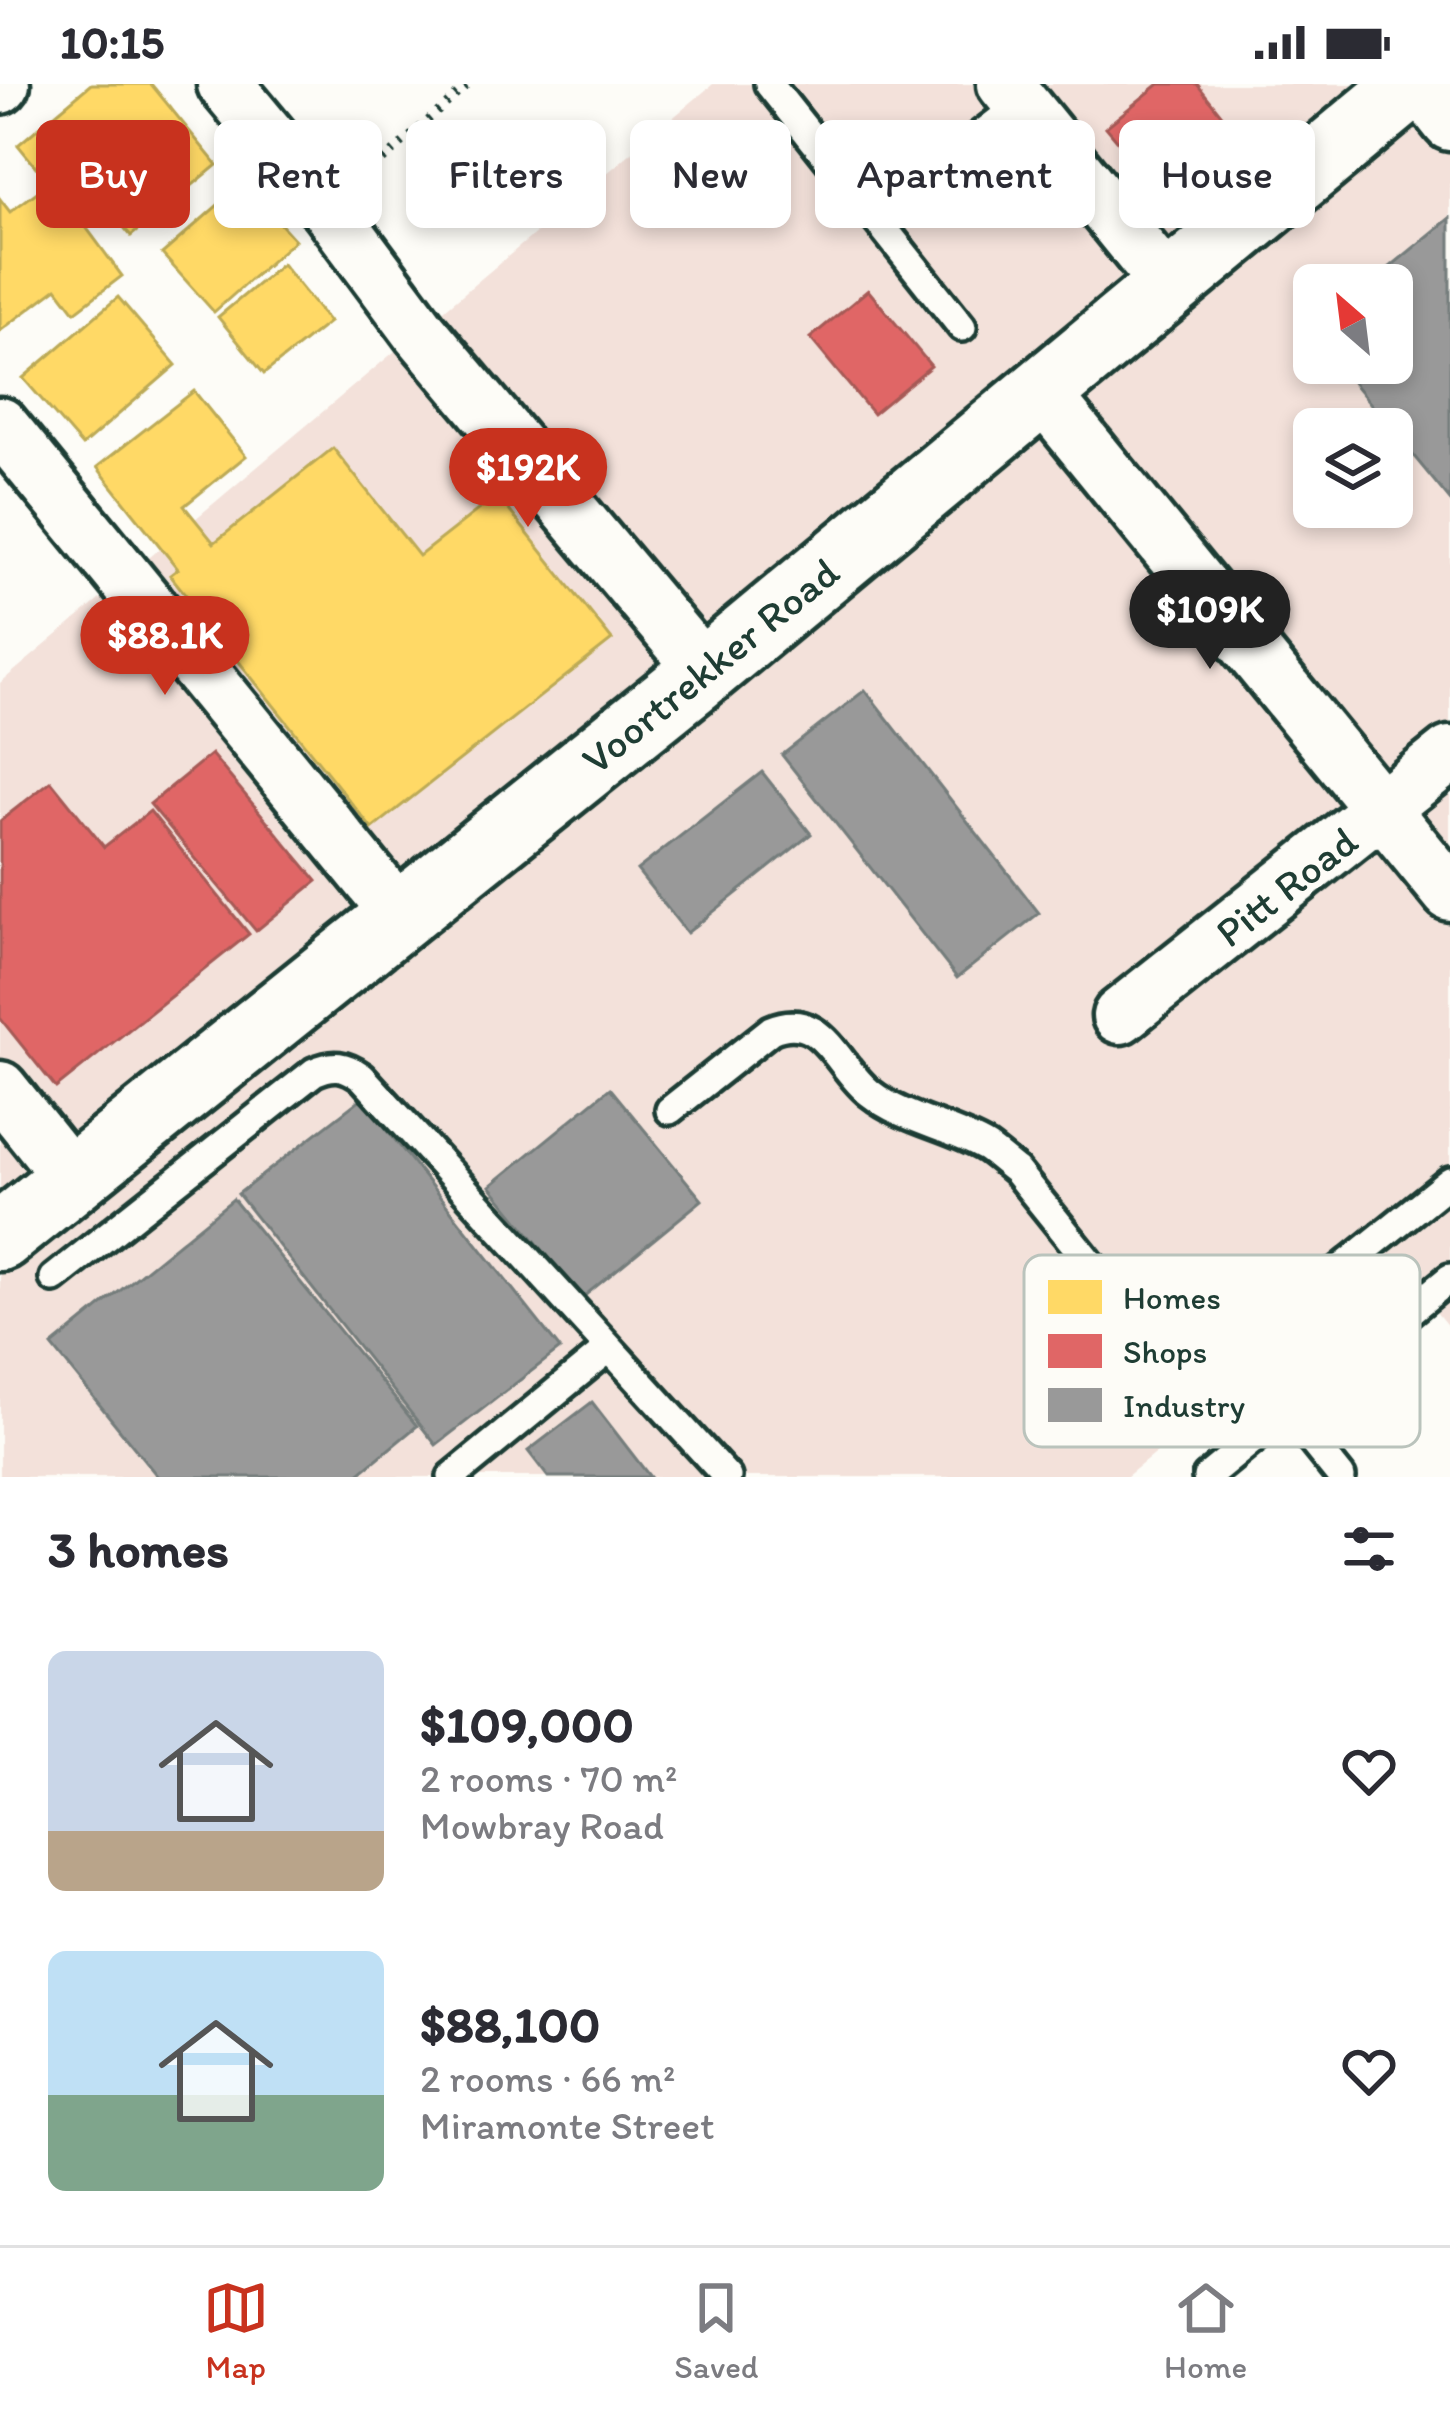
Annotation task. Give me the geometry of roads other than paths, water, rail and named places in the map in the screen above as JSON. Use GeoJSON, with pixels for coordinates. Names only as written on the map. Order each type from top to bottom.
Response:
{"type":"FeatureCollection","features":[{"type":"Feature","properties":{"kind":"main road","name":"Voortrekker Road"},"geometry":{"type":"LineString","coordinates":[[0,1237],[705,671],[1415,84]]}},
{"type":"Feature","properties":{"kind":"street"},"geometry":{"type":"LineString","coordinates":[[225,84],[328,208],[420,332],[705,671]]}},
{"type":"Feature","properties":{"kind":"street"},"geometry":{"type":"LineString","coordinates":[[1415,84],[1450,123]]}},
{"type":"Feature","properties":{"kind":"street"},"geometry":{"type":"LineString","coordinates":[[1013,94],[1169,286]]}},
{"type":"Feature","properties":{"kind":"street"},"geometry":{"type":"LineString","coordinates":[[1041,392],[1450,893]]}},
{"type":"Feature","properties":{"kind":"street"},"geometry":{"type":"LineString","coordinates":[[0,425],[400,915]]}},
{"type":"Feature","properties":{"kind":"street","name":"Pitt Road"},"geometry":{"type":"LineString","coordinates":[[1120,1016],[1450,754]]}},
{"type":"Feature","properties":{"kind":"street"},"geometry":{"type":"LineString","coordinates":[[0,1089],[72,1179]]}},
{"type":"Feature","properties":{"kind":"lane"},"geometry":{"type":"LineString","coordinates":[[769,84],[815,141]]}},
{"type":"Feature","properties":{"kind":"lane"},"geometry":{"type":"LineString","coordinates":[[984,120],[1013,94]]}},
{"type":"Feature","properties":{"kind":"lane"},"geometry":{"type":"LineString","coordinates":[[884,228],[962,327]]}},
{"type":"Feature","properties":{"kind":"lane"},"geometry":{"type":"LineString","coordinates":[[670,1110],[771,1030],[788,1023],[805,1024],[882,1102],[987,1148],[1016,1172],[1083,1255]]}},
{"type":"Feature","properties":{"kind":"lane"},"geometry":{"type":"LineString","coordinates":[[54,1278],[314,1072],[331,1065],[348,1067],[727,1477]]}},
{"type":"Feature","properties":{"kind":"lane"},"geometry":{"type":"LineString","coordinates":[[1357,1255],[1450,1180]]}},
{"type":"Feature","properties":{"kind":"lane"},"geometry":{"type":"LineString","coordinates":[[1420,1303],[1450,1278]]}},
{"type":"Feature","properties":{"kind":"lane"},"geometry":{"type":"LineString","coordinates":[[452,1477],[608,1349]]}},
{"type":"Feature","properties":{"kind":"lane"},"geometry":{"type":"LineString","coordinates":[[1207,1477],[1244,1447]]}},
{"type":"Feature","properties":{"kind":"lane"},"geometry":{"type":"LineString","coordinates":[[1317,1447],[1341,1477]]}}]}
